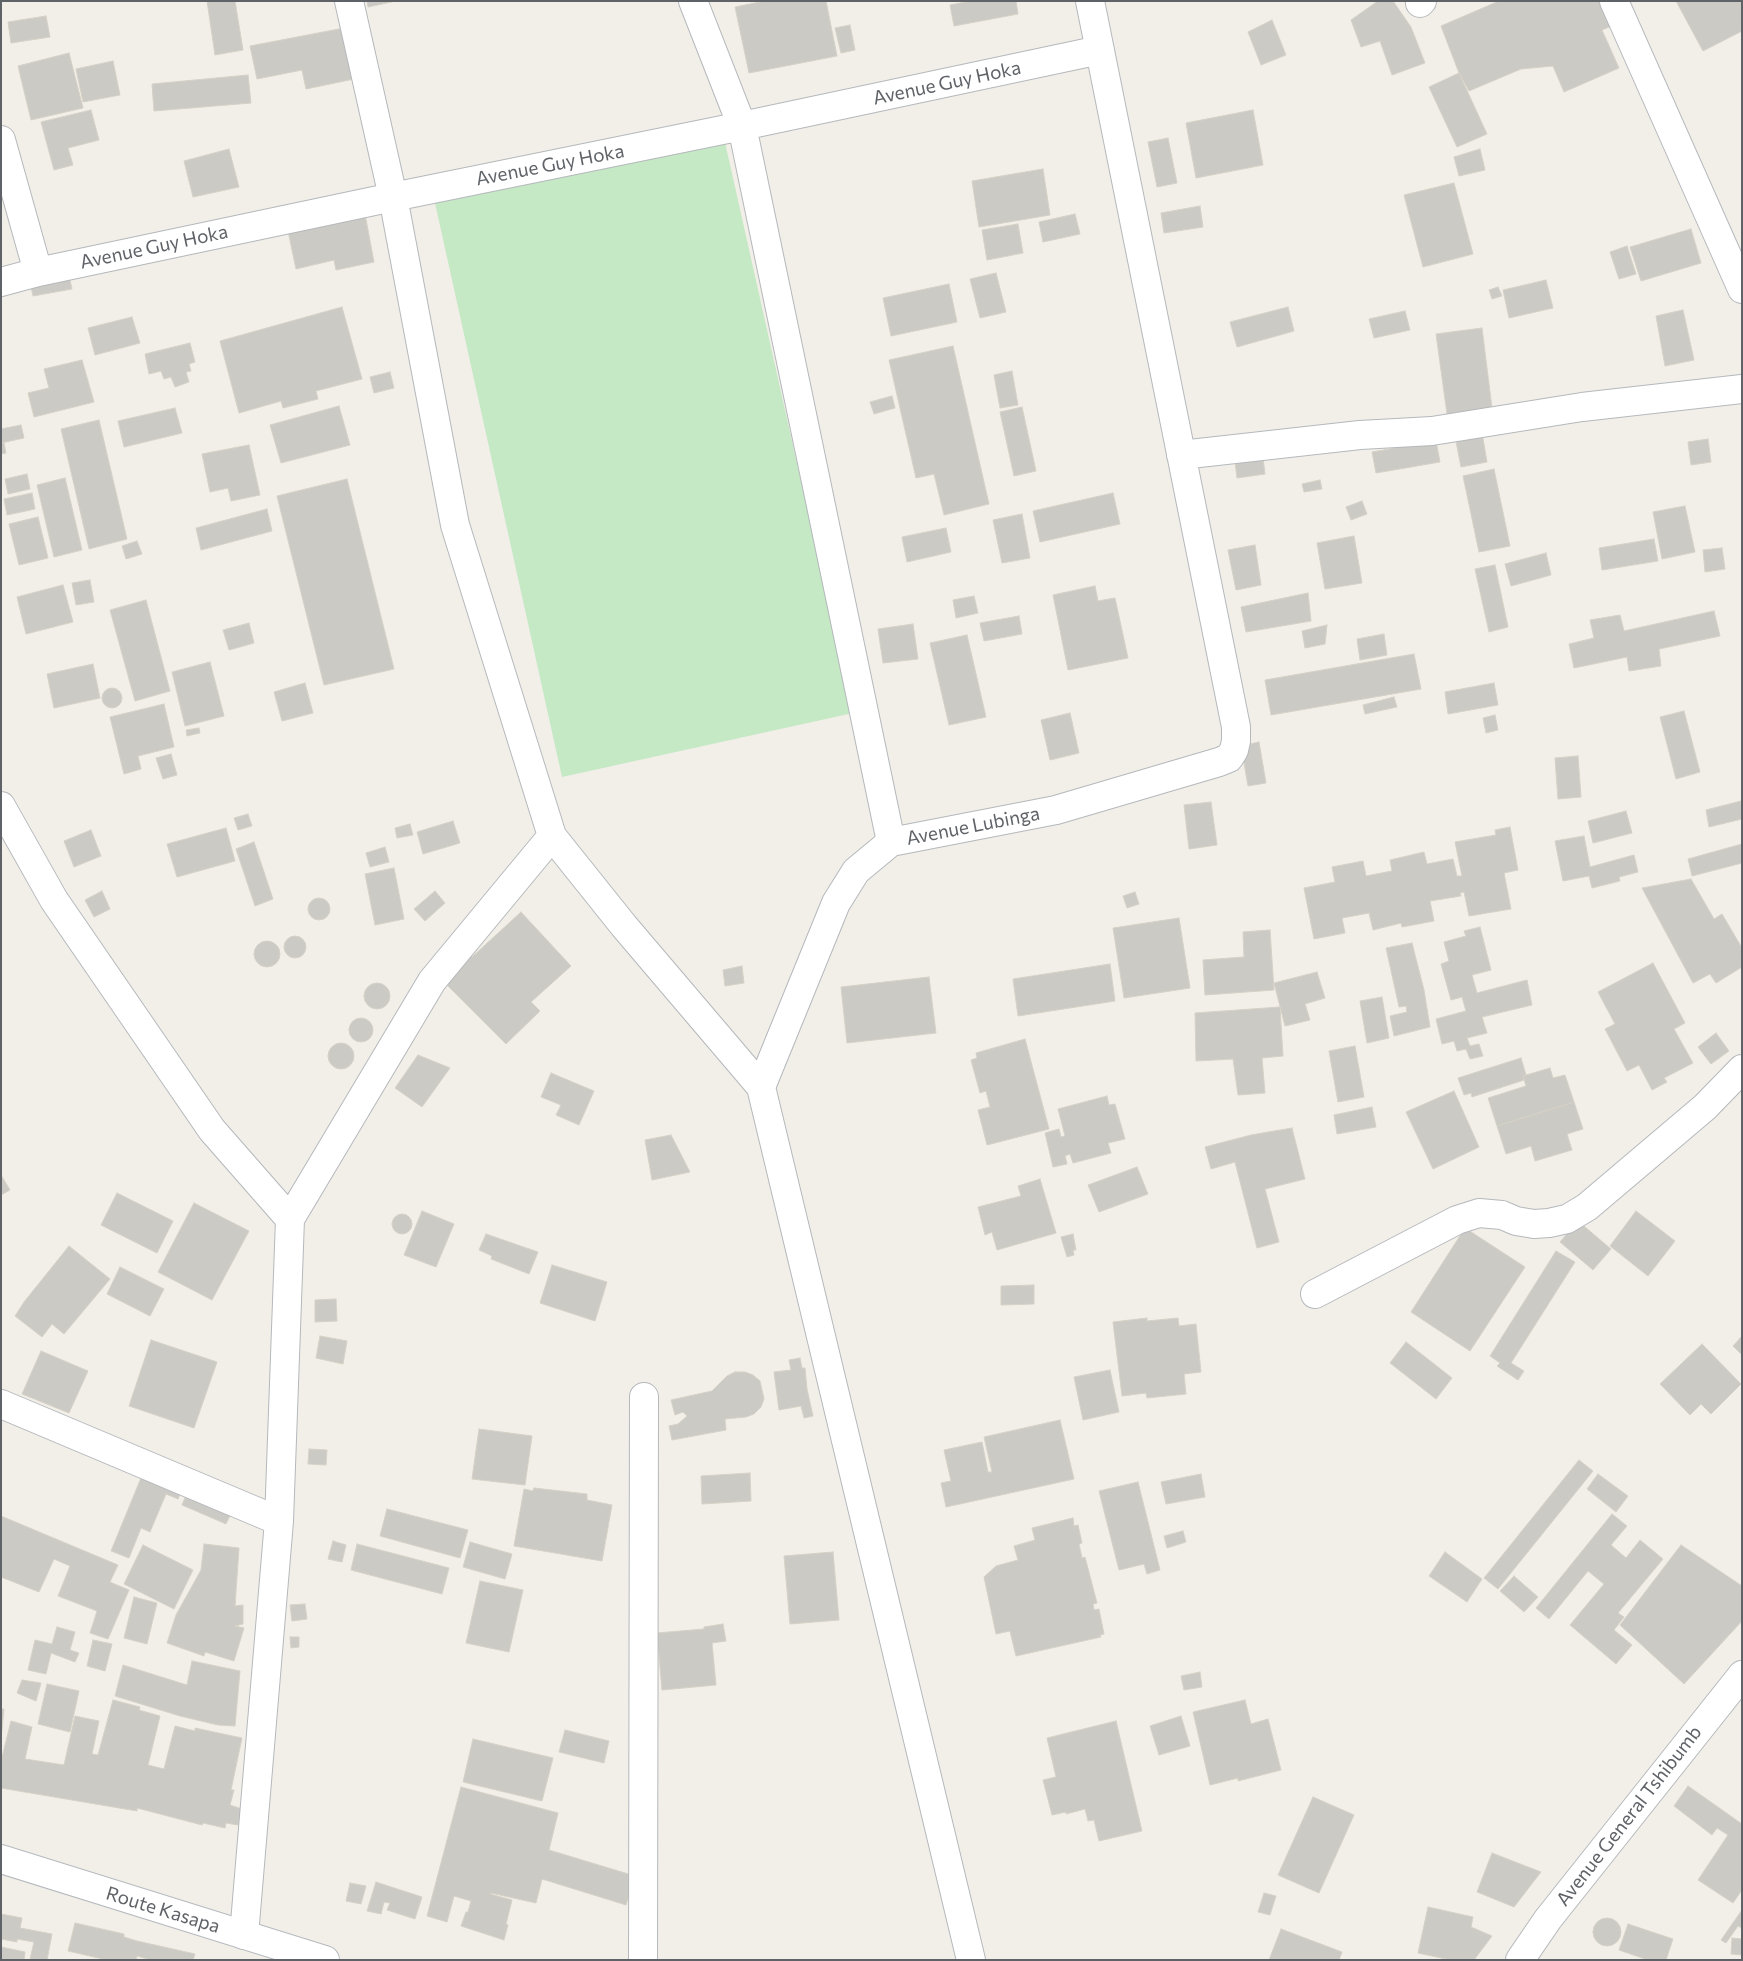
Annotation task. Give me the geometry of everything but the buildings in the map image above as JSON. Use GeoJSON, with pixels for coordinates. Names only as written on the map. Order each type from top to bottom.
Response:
{"type":"FeatureCollection","features":[{"type":"Feature","properties":{"kind":"street"},"geometry":{"type":"LineString","coordinates":[[349,1],[393,197],[455,525],[552,836],[624,926],[761,1087],[971,1960]]}},
{"type":"Feature","properties":{"kind":"street"},"geometry":{"type":"LineString","coordinates":[[693,1],[742,126],[891,842],[856,871],[836,903],[761,1087]]}},
{"type":"Feature","properties":{"kind":"street","name":"Avenue Lubinga"},"geometry":{"type":"LineString","coordinates":[[891,842],[1056,810],[1219,762],[1229,758],[1234,750],[1236,728],[1090,1]]}},
{"type":"Feature","properties":{"kind":"street"},"geometry":{"type":"LineString","coordinates":[[1614,1],[1742,289]]}},
{"type":"Feature","properties":{"kind":"street","name":"Avenue Guy Hoka"},"geometry":{"type":"LineString","coordinates":[[1,282],[38,272],[393,197],[742,126],[1100,50]]}},
{"type":"Feature","properties":{"kind":"street"},"geometry":{"type":"LineString","coordinates":[[1,140],[38,272]]}},
{"type":"Feature","properties":{"kind":"street"},"geometry":{"type":"LineString","coordinates":[[1181,455],[1360,435],[1432,431],[1582,407],[1742,389]]}},
{"type":"Feature","properties":{"kind":"street"},"geometry":{"type":"LineString","coordinates":[[1,806],[54,900],[212,1130],[290,1219]]}},
{"type":"Feature","properties":{"kind":"street"},"geometry":{"type":"LineString","coordinates":[[244,1935],[279,1521],[290,1219],[432,981],[552,836]]}},
{"type":"Feature","properties":{"kind":"street"},"geometry":{"type":"LineString","coordinates":[[1315,1294],[1457,1220],[1479,1213],[1502,1214],[1516,1221],[1534,1224],[1549,1223],[1567,1218],[1587,1207],[1698,1113],[1742,1069]]}},
{"type":"Feature","properties":{"kind":"street"},"geometry":{"type":"LineString","coordinates":[[643,1960],[644,1397]]}},
{"type":"Feature","properties":{"kind":"street"},"geometry":{"type":"LineString","coordinates":[[1,1404],[279,1521]]}},
{"type":"Feature","properties":{"kind":"street","name":"Avenue General Tshibumb"},"geometry":{"type":"LineString","coordinates":[[1520,1960],[1548,1919],[1742,1675]]}},
{"type":"Feature","properties":{"kind":"street","name":"Route Kasapa"},"geometry":{"type":"LineString","coordinates":[[1,1859],[325,1960]]}},
{"type":"Feature","properties":{"kind":"green space"},"geometry":{"type":"Polygon","coordinates":[[[724,138],[853,713],[562,777],[435,203],[724,138]]]}}]}
